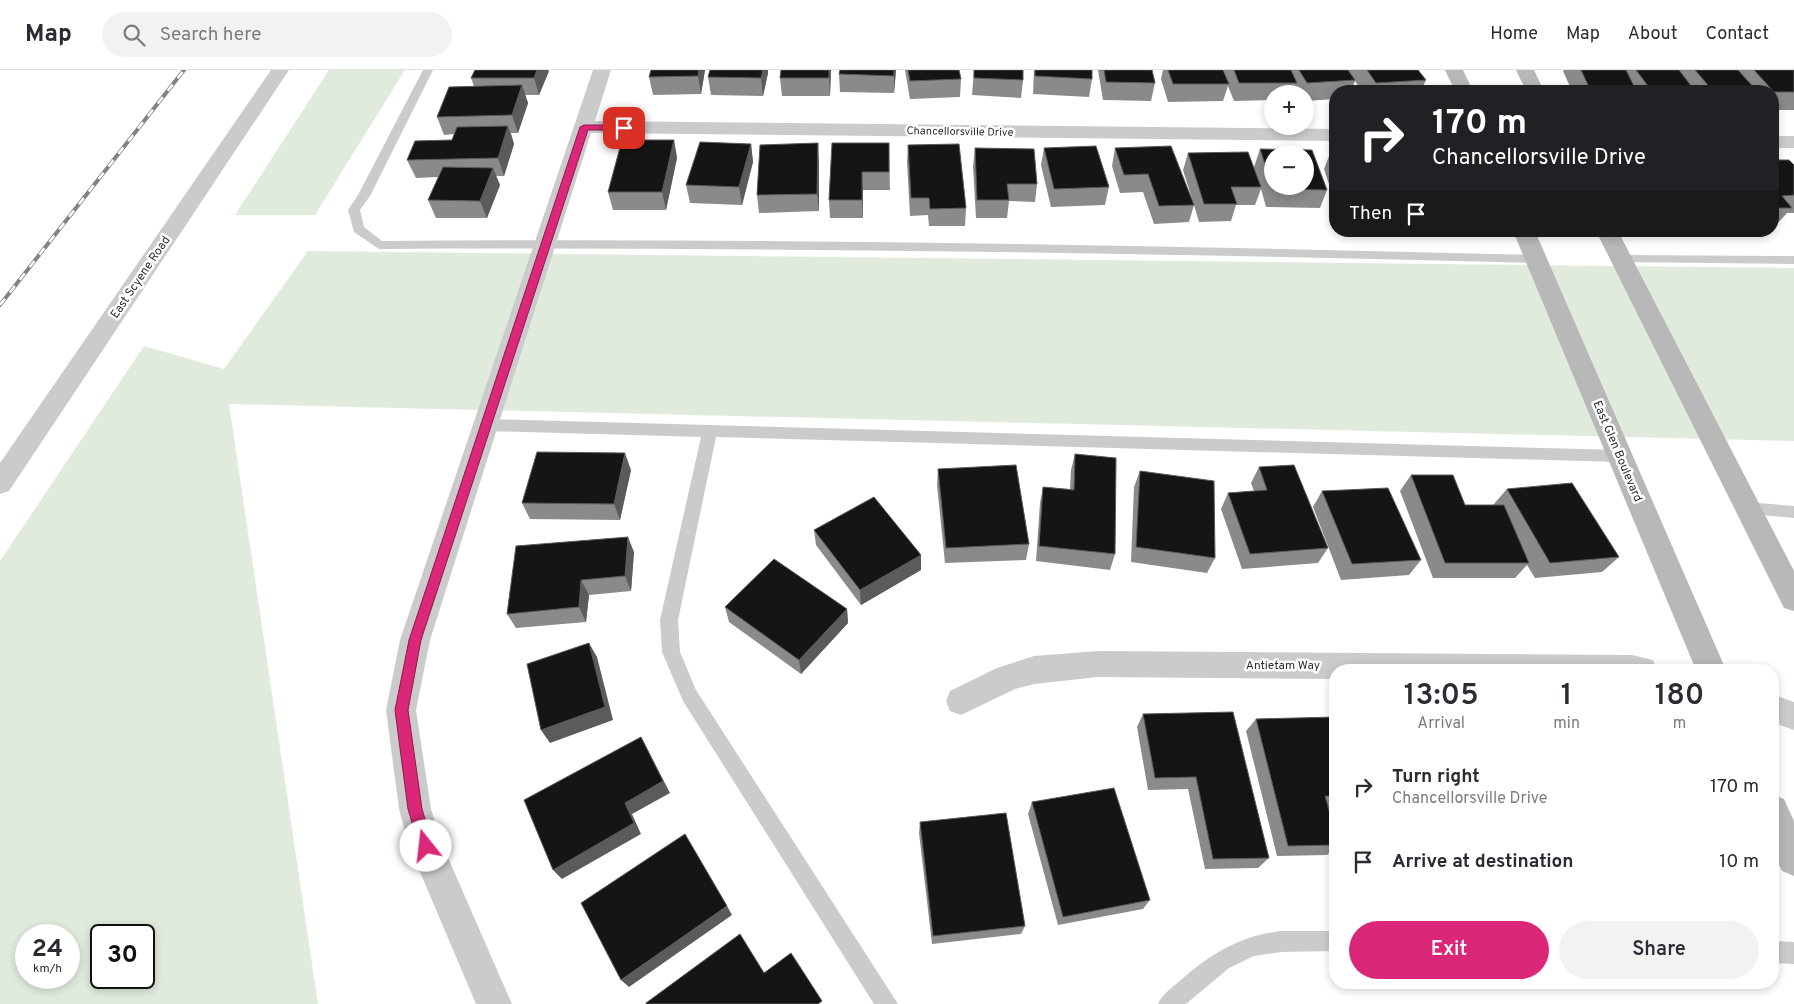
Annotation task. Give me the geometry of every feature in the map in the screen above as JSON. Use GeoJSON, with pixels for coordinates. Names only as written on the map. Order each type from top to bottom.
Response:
{"type":"FeatureCollection","features":[{"type":"Feature","properties":{"kind":"main road"},"geometry":{"type":"LineString","coordinates":[[1454,70],[1461,85]]}},
{"type":"Feature","properties":{"kind":"main road"},"geometry":{"type":"LineString","coordinates":[[1525,70],[1532,85]]}},
{"type":"Feature","properties":{"kind":"main road","name":"East Glen Boulevard"},"geometry":{"type":"LineString","coordinates":[[1527,237],[1708,664]]}},
{"type":"Feature","properties":{"kind":"main road"},"geometry":{"type":"LineString","coordinates":[[1609,237],[1794,599]]}},
{"type":"Feature","properties":{"kind":"main road"},"geometry":{"type":"LineString","coordinates":[[1779,826],[1794,859]]}},
{"type":"Feature","properties":{"kind":"street","name":"East Scyene Road"},"geometry":{"type":"LineString","coordinates":[[0,484],[280,70]]}},
{"type":"Feature","properties":{"kind":"street"},"geometry":{"type":"LineString","coordinates":[[494,1004],[426,846],[415,809],[401,710],[415,640],[602,70]]}},
{"type":"Feature","properties":{"kind":"street","name":"Chancellorsville Drive"},"geometry":{"type":"LineString","coordinates":[[584,127],[1329,135]]}},
{"type":"Feature","properties":{"kind":"street"},"geometry":{"type":"LineString","coordinates":[[1779,142],[1794,142]]}},
{"type":"Feature","properties":{"kind":"street","name":"Antietam Way"},"geometry":{"type":"LineString","coordinates":[[961,701],[1008,678],[1034,670],[1098,664],[1329,666]]}},
{"type":"Feature","properties":{"kind":"street"},"geometry":{"type":"LineString","coordinates":[[1779,711],[1794,716]]}},
{"type":"Feature","properties":{"kind":"lane"},"geometry":{"type":"LineString","coordinates":[[428,70],[364,196],[354,210],[358,229],[379,245],[546,244],[1095,249],[1536,259]]}},
{"type":"Feature","properties":{"kind":"lane"},"geometry":{"type":"LineString","coordinates":[[1620,259],[1794,260]]}},
{"type":"Feature","properties":{"kind":"lane"},"geometry":{"type":"LineString","coordinates":[[486,425],[1620,456]]}},
{"type":"Feature","properties":{"kind":"lane"},"geometry":{"type":"LineString","coordinates":[[710,431],[669,620],[672,652],[689,694],[886,1004]]}},
{"type":"Feature","properties":{"kind":"lane"},"geometry":{"type":"LineString","coordinates":[[1748,508],[1794,512]]}},
{"type":"Feature","properties":{"kind":"lane"},"geometry":{"type":"LineString","coordinates":[[1169,1004],[1229,956],[1258,945],[1303,940],[1329,941]]}},
{"type":"Feature","properties":{"kind":"lane"},"geometry":{"type":"LineString","coordinates":[[1779,952],[1794,953]]}},
{"type":"Feature","properties":{"kind":"green space"},"geometry":{"type":"Polygon","coordinates":[[[329,70],[405,70],[315,215],[235,215],[329,70]]]}},
{"type":"Feature","properties":{"kind":"green space"},"geometry":{"type":"Polygon","coordinates":[[[308,251],[1794,268],[1794,441],[229,404],[318,1004],[0,1004],[0,561],[144,346],[224,369],[308,251]]]}},
{"type":"Feature","properties":{"kind":"building"},"geometry":{"type":"Polygon","coordinates":[[[475,70],[537,70],[534,78],[471,78],[475,70]]]}},
{"type":"Feature","properties":{"kind":"building"},"geometry":{"type":"Polygon","coordinates":[[[651,70],[699,70],[698,76],[649,77],[651,70]]]}},
{"type":"Feature","properties":{"kind":"building"},"geometry":{"type":"Polygon","coordinates":[[[710,70],[763,70],[761,78],[708,77],[710,70]]]}},
{"type":"Feature","properties":{"kind":"building"},"geometry":{"type":"Polygon","coordinates":[[[781,70],[829,70],[829,78],[780,78],[781,70]]]}},
{"type":"Feature","properties":{"kind":"building"},"geometry":{"type":"Polygon","coordinates":[[[840,70],[894,70],[894,76],[839,74],[840,70]]]}},
{"type":"Feature","properties":{"kind":"building"},"geometry":{"type":"Polygon","coordinates":[[[908,70],[959,70],[961,79],[910,81],[908,70]]]}},
{"type":"Feature","properties":{"kind":"building"},"geometry":{"type":"Polygon","coordinates":[[[974,70],[1023,70],[1023,80],[974,78],[974,70]]]}},
{"type":"Feature","properties":{"kind":"building"},"geometry":{"type":"Polygon","coordinates":[[[1035,70],[1092,70],[1092,79],[1035,76],[1035,70]]]}},
{"type":"Feature","properties":{"kind":"building"},"geometry":{"type":"Polygon","coordinates":[[[1104,70],[1152,70],[1155,83],[1106,82],[1104,70]]]}},
{"type":"Feature","properties":{"kind":"building"},"geometry":{"type":"Polygon","coordinates":[[[1168,70],[1223,70],[1229,84],[1173,84],[1168,70]]]}},
{"type":"Feature","properties":{"kind":"building"},"geometry":{"type":"Polygon","coordinates":[[[1234,70],[1291,70],[1297,83],[1239,83],[1234,70]]]}},
{"type":"Feature","properties":{"kind":"building"},"geometry":{"type":"Polygon","coordinates":[[[1299,70],[1348,70],[1355,80],[1307,83],[1299,70]]]}},
{"type":"Feature","properties":{"kind":"building"},"geometry":{"type":"Polygon","coordinates":[[[1367,70],[1418,70],[1426,80],[1376,83],[1367,70]]]}},
{"type":"Feature","properties":{"kind":"building"},"geometry":{"type":"Polygon","coordinates":[[[1581,70],[1626,70],[1634,85],[1588,85],[1581,70]]]}},
{"type":"Feature","properties":{"kind":"building"},"geometry":{"type":"Polygon","coordinates":[[[1636,70],[1679,70],[1690,85],[1647,85],[1636,70]]]}},
{"type":"Feature","properties":{"kind":"building"},"geometry":{"type":"Polygon","coordinates":[[[1695,70],[1738,70],[1752,85],[1708,85],[1695,70]]]}},
{"type":"Feature","properties":{"kind":"building"},"geometry":{"type":"Polygon","coordinates":[[[1754,70],[1794,70],[1794,92],[1779,92],[1779,85],[1768,85],[1754,70]]]}},
{"type":"Feature","properties":{"kind":"building"},"geometry":{"type":"Polygon","coordinates":[[[522,85],[512,115],[437,117],[449,87],[522,85]]]}},
{"type":"Feature","properties":{"kind":"building"},"geometry":{"type":"Polygon","coordinates":[[[508,126],[498,158],[407,160],[415,141],[452,140],[457,127],[508,126]]]}},
{"type":"Feature","properties":{"kind":"building"},"geometry":{"type":"Polygon","coordinates":[[[622,140],[674,140],[662,192],[608,192],[622,140]]]}},
{"type":"Feature","properties":{"kind":"building"},"geometry":{"type":"Polygon","coordinates":[[[700,142],[751,144],[739,187],[686,185],[700,142]]]}},
{"type":"Feature","properties":{"kind":"building"},"geometry":{"type":"Polygon","coordinates":[[[818,143],[817,194],[757,195],[760,145],[818,143]]]}},
{"type":"Feature","properties":{"kind":"building"},"geometry":{"type":"Polygon","coordinates":[[[832,143],[889,143],[889,172],[862,172],[862,200],[829,200],[832,143]]]}},
{"type":"Feature","properties":{"kind":"building"},"geometry":{"type":"Polygon","coordinates":[[[959,144],[966,208],[930,209],[929,198],[911,198],[908,145],[959,144]]]}},
{"type":"Feature","properties":{"kind":"building"},"geometry":{"type":"Polygon","coordinates":[[[1096,146],[1109,187],[1054,189],[1044,148],[1096,146]]]}},
{"type":"Feature","properties":{"kind":"building"},"geometry":{"type":"Polygon","coordinates":[[[1171,146],[1194,205],[1159,206],[1148,174],[1124,175],[1115,148],[1171,146]]]}},
{"type":"Feature","properties":{"kind":"building"},"geometry":{"type":"Polygon","coordinates":[[[975,148],[1034,149],[1037,184],[1007,184],[1009,200],[977,200],[975,148]]]}},
{"type":"Feature","properties":{"kind":"building"},"geometry":{"type":"Polygon","coordinates":[[[1260,149],[1264,149],[1264,161],[1260,149]]]}},
{"type":"Feature","properties":{"kind":"building"},"geometry":{"type":"Polygon","coordinates":[[[1248,152],[1261,187],[1231,187],[1237,204],[1204,204],[1188,153],[1248,152]]]}},
{"type":"Feature","properties":{"kind":"building"},"geometry":{"type":"Polygon","coordinates":[[[1314,155],[1327,190],[1314,190],[1314,155]]]}},
{"type":"Feature","properties":{"kind":"building"},"geometry":{"type":"Polygon","coordinates":[[[1779,160],[1789,160],[1794,165],[1794,195],[1782,196],[1792,208],[1779,208],[1779,160]]]}},
{"type":"Feature","properties":{"kind":"building"},"geometry":{"type":"Polygon","coordinates":[[[443,167],[493,168],[480,201],[428,200],[443,167]]]}},
{"type":"Feature","properties":{"kind":"building"},"geometry":{"type":"Polygon","coordinates":[[[537,452],[625,453],[614,504],[522,503],[537,452]]]}},
{"type":"Feature","properties":{"kind":"building"},"geometry":{"type":"Polygon","coordinates":[[[1075,454],[1116,458],[1115,554],[1039,546],[1043,487],[1074,490],[1075,454]]]}},
{"type":"Feature","properties":{"kind":"building"},"geometry":{"type":"Polygon","coordinates":[[[1016,465],[1029,544],[946,548],[938,469],[1016,465]]]}},
{"type":"Feature","properties":{"kind":"building"},"geometry":{"type":"Polygon","coordinates":[[[1294,465],[1328,548],[1250,554],[1228,493],[1267,490],[1259,467],[1294,465]]]}},
{"type":"Feature","properties":{"kind":"building"},"geometry":{"type":"Polygon","coordinates":[[[1140,471],[1214,481],[1215,558],[1136,547],[1140,471]]]}},
{"type":"Feature","properties":{"kind":"building"},"geometry":{"type":"Polygon","coordinates":[[[1411,475],[1453,475],[1465,505],[1504,505],[1529,563],[1445,563],[1411,475]]]}},
{"type":"Feature","properties":{"kind":"building"},"geometry":{"type":"Polygon","coordinates":[[[1572,483],[1619,557],[1550,563],[1507,489],[1572,483]]]}},
{"type":"Feature","properties":{"kind":"building"},"geometry":{"type":"Polygon","coordinates":[[[1388,488],[1421,560],[1352,564],[1322,491],[1388,488]]]}},
{"type":"Feature","properties":{"kind":"building"},"geometry":{"type":"Polygon","coordinates":[[[874,497],[921,555],[860,590],[814,530],[874,497]]]}},
{"type":"Feature","properties":{"kind":"building"},"geometry":{"type":"Polygon","coordinates":[[[628,537],[625,576],[581,580],[579,607],[507,614],[516,546],[628,537]]]}},
{"type":"Feature","properties":{"kind":"building"},"geometry":{"type":"Polygon","coordinates":[[[774,559],[847,609],[799,660],[725,607],[774,559]]]}},
{"type":"Feature","properties":{"kind":"building"},"geometry":{"type":"Polygon","coordinates":[[[589,643],[605,707],[541,730],[527,664],[589,643]]]}},
{"type":"Feature","properties":{"kind":"building"},"geometry":{"type":"Polygon","coordinates":[[[1233,712],[1269,858],[1213,859],[1196,777],[1155,778],[1143,714],[1233,712]]]}},
{"type":"Feature","properties":{"kind":"building"},"geometry":{"type":"Polygon","coordinates":[[[1329,717],[1329,796],[1325,796],[1329,810],[1329,845],[1288,846],[1256,719],[1329,717]]]}},
{"type":"Feature","properties":{"kind":"building"},"geometry":{"type":"Polygon","coordinates":[[[641,737],[663,781],[625,803],[634,823],[553,870],[524,800],[641,737]]]}},
{"type":"Feature","properties":{"kind":"building"},"geometry":{"type":"Polygon","coordinates":[[[1114,788],[1150,900],[1063,917],[1032,802],[1114,788]]]}},
{"type":"Feature","properties":{"kind":"building"},"geometry":{"type":"Polygon","coordinates":[[[1006,813],[1025,926],[933,936],[920,822],[1006,813]]]}},
{"type":"Feature","properties":{"kind":"building"},"geometry":{"type":"Polygon","coordinates":[[[685,834],[727,906],[621,980],[581,903],[685,834]]]}},
{"type":"Feature","properties":{"kind":"building"},"geometry":{"type":"Polygon","coordinates":[[[740,934],[764,973],[791,953],[822,1001],[818,1004],[646,1004],[646,1003],[740,934]]]}},
{"type":"Feature","properties":{"kind":"railway"},"geometry":{"type":"LineString","coordinates":[[0,305],[184,70]]}},
{"type":"Feature","properties":{"kind":"route"},"geometry":{"type":"LineString","coordinates":[[426,846],[415,809],[401,710],[415,640],[584,127],[624,128]]}}]}
